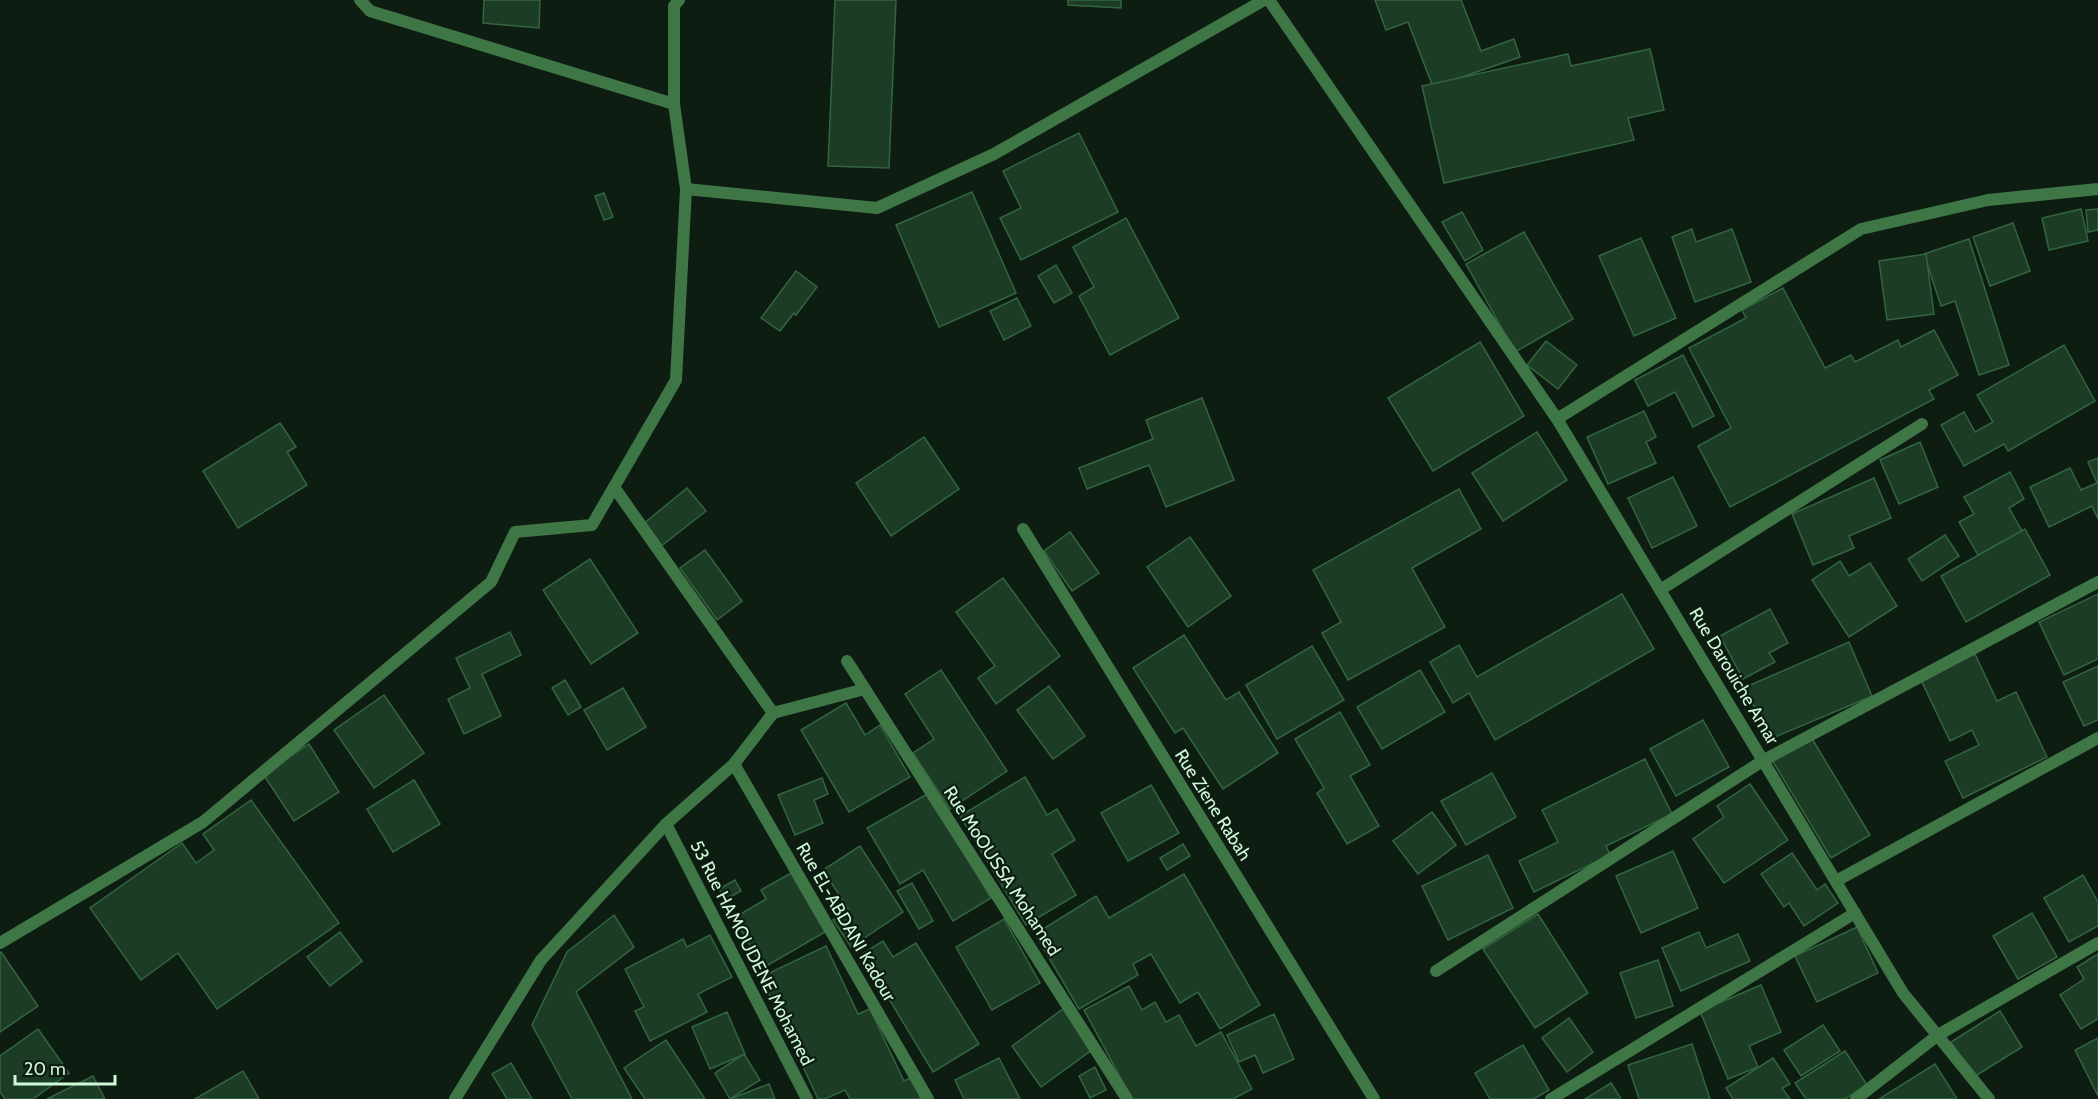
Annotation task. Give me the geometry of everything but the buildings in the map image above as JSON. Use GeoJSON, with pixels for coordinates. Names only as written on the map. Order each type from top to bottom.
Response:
{"type":"FeatureCollection","features":[{"type":"Feature","properties":{"kind":"street"},"geometry":{"type":"LineString","coordinates":[[360,0],[370,11],[674,104]]}},
{"type":"Feature","properties":{"kind":"street"},"geometry":{"type":"LineString","coordinates":[[686,189],[877,208],[994,154],[1264,0]]}},
{"type":"Feature","properties":{"kind":"street","name":"Rue Darouiche Amar"},"geometry":{"type":"LineString","coordinates":[[1269,0],[1557,418],[1904,993],[1989,1099]]}},
{"type":"Feature","properties":{"kind":"street"},"geometry":{"type":"LineString","coordinates":[[0,943],[203,822],[491,582],[515,532],[592,525],[676,380],[686,189],[674,104],[675,2]]}},
{"type":"Feature","properties":{"kind":"street"},"geometry":{"type":"LineString","coordinates":[[1557,418],[1861,229],[1988,200],[2098,189]]}},
{"type":"Feature","properties":{"kind":"street"},"geometry":{"type":"LineString","coordinates":[[1660,590],[1922,424]]}},
{"type":"Feature","properties":{"kind":"street"},"geometry":{"type":"LineString","coordinates":[[614,487],[772,713]]}},
{"type":"Feature","properties":{"kind":"street","name":"Rue Ziene Rabah"},"geometry":{"type":"LineString","coordinates":[[1023,529],[1374,1099]]}},
{"type":"Feature","properties":{"kind":"street"},"geometry":{"type":"LineString","coordinates":[[1436,971],[1764,760],[2098,582]]}},
{"type":"Feature","properties":{"kind":"street","name":"Rue MoOUSSA Mohamed"},"geometry":{"type":"LineString","coordinates":[[847,661],[1127,1099]]}},
{"type":"Feature","properties":{"kind":"street"},"geometry":{"type":"LineString","coordinates":[[455,1099],[541,960],[666,824],[734,764],[772,713],[865,689]]}},
{"type":"Feature","properties":{"kind":"street"},"geometry":{"type":"LineString","coordinates":[[1836,881],[2098,738]]}},
{"type":"Feature","properties":{"kind":"street","name":"Rue EL-ABDANI Kadour"},"geometry":{"type":"LineString","coordinates":[[734,764],[928,1099]]}},
{"type":"Feature","properties":{"kind":"street","name":"53 Rue HAMOUDENE Mohamed"},"geometry":{"type":"LineString","coordinates":[[666,824],[807,1099]]}},
{"type":"Feature","properties":{"kind":"street"},"geometry":{"type":"LineString","coordinates":[[1551,1099],[1855,913]]}},
{"type":"Feature","properties":{"kind":"street"},"geometry":{"type":"LineString","coordinates":[[1856,1099],[1938,1035],[2098,943]]}}]}
